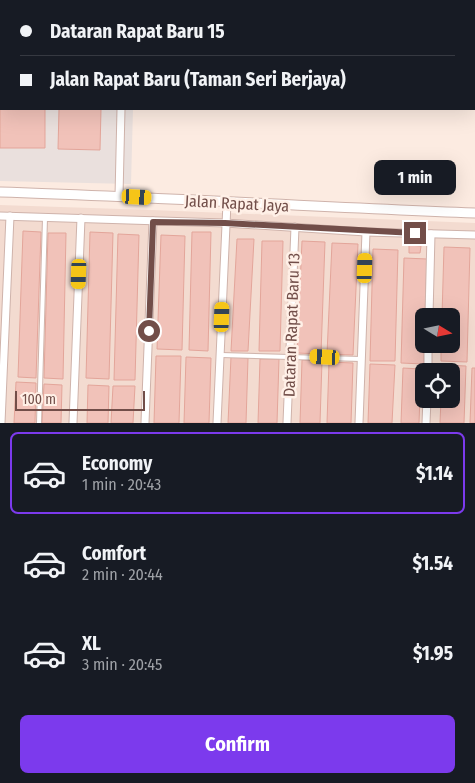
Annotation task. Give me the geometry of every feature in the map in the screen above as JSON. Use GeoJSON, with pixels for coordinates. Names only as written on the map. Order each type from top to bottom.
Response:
{"type":"FeatureCollection","features":[{"type":"Feature","properties":{"kind":"street"},"geometry":{"type":"LineString","coordinates":[[119,196],[122,110]]}},
{"type":"Feature","properties":{"kind":"street","name":"Jalan Rapat Jaya"},"geometry":{"type":"LineString","coordinates":[[0,192],[475,213]]}},
{"type":"Feature","properties":{"kind":"street"},"geometry":{"type":"LineString","coordinates":[[218,423],[227,203]]}},
{"type":"Feature","properties":{"kind":"street"},"geometry":{"type":"LineString","coordinates":[[0,216],[225,223],[366,232],[475,235]]}},
{"type":"Feature","properties":{"kind":"street"},"geometry":{"type":"LineString","coordinates":[[1,423],[10,216]]}},
{"type":"Feature","properties":{"kind":"street"},"geometry":{"type":"LineString","coordinates":[[73,423],[81,218]]}},
{"type":"Feature","properties":{"kind":"street"},"geometry":{"type":"LineString","coordinates":[[145,423],[153,222]]}},
{"type":"Feature","properties":{"kind":"street","name":"Dataran Rapat Baru 13"},"geometry":{"type":"LineString","coordinates":[[287,423],[295,227]]}},
{"type":"Feature","properties":{"kind":"street"},"geometry":{"type":"LineString","coordinates":[[359,423],[366,232]]}},
{"type":"Feature","properties":{"kind":"street"},"geometry":{"type":"LineString","coordinates":[[429,308],[431,234]]}},
{"type":"Feature","properties":{"kind":"street"},"geometry":{"type":"LineString","coordinates":[[426,423],[427,408]]}},
{"type":"Feature","properties":{"kind":"lane"},"geometry":{"type":"LineString","coordinates":[[39,423],[45,217]]}},
{"type":"Feature","properties":{"kind":"lane"},"geometry":{"type":"LineString","coordinates":[[220,354],[361,359]]}},
{"type":"Feature","properties":{"kind":"shaded area"},"geometry":{"type":"Polygon","coordinates":[[[0,110],[133,110],[131,184],[0,181],[0,110]]]}},
{"type":"Feature","properties":{"kind":"shaded area"},"geometry":{"type":"Polygon","coordinates":[[[0,205],[475,223],[475,423],[0,423],[0,205]]]}},
{"type":"Feature","properties":{"kind":"building"},"geometry":{"type":"Polygon","coordinates":[[[0,110],[45,110],[45,148],[0,148],[0,110]]]}},
{"type":"Feature","properties":{"kind":"building"},"geometry":{"type":"Polygon","coordinates":[[[59,110],[101,110],[100,150],[58,149],[59,110]]]}},
{"type":"Feature","properties":{"kind":"building"},"geometry":{"type":"Polygon","coordinates":[[[23,231],[41,232],[36,378],[18,377],[23,231]]]}},
{"type":"Feature","properties":{"kind":"building"},"geometry":{"type":"Polygon","coordinates":[[[90,232],[113,233],[109,379],[86,378],[90,232]]]}},
{"type":"Feature","properties":{"kind":"building"},"geometry":{"type":"Polygon","coordinates":[[[192,232],[211,232],[208,351],[189,350],[192,232]]]}},
{"type":"Feature","properties":{"kind":"building"},"geometry":{"type":"Polygon","coordinates":[[[48,233],[66,233],[63,379],[44,378],[48,233]]]}},
{"type":"Feature","properties":{"kind":"building"},"geometry":{"type":"Polygon","coordinates":[[[118,234],[139,235],[135,380],[114,380],[118,234]]]}},
{"type":"Feature","properties":{"kind":"building"},"geometry":{"type":"Polygon","coordinates":[[[161,235],[185,236],[182,350],[157,349],[161,235]]]}},
{"type":"Feature","properties":{"kind":"building"},"geometry":{"type":"Polygon","coordinates":[[[237,239],[254,239],[248,351],[231,351],[237,239]]]}},
{"type":"Feature","properties":{"kind":"building"},"geometry":{"type":"Polygon","coordinates":[[[262,241],[283,241],[280,351],[259,351],[262,241]]]}},
{"type":"Feature","properties":{"kind":"building"},"geometry":{"type":"Polygon","coordinates":[[[302,241],[325,242],[321,354],[297,353],[302,241]]]}},
{"type":"Feature","properties":{"kind":"building"},"geometry":{"type":"Polygon","coordinates":[[[332,243],[358,244],[353,355],[327,354],[332,243]]]}},
{"type":"Feature","properties":{"kind":"building"},"geometry":{"type":"Polygon","coordinates":[[[409,245],[421,246],[420,253],[409,253],[409,245]]]}},
{"type":"Feature","properties":{"kind":"building"},"geometry":{"type":"Polygon","coordinates":[[[444,247],[470,248],[467,362],[441,361],[441,353],[460,353],[460,308],[442,308],[444,247]]]}},
{"type":"Feature","properties":{"kind":"building"},"geometry":{"type":"Polygon","coordinates":[[[373,249],[398,250],[395,361],[370,361],[373,249]]]}},
{"type":"Feature","properties":{"kind":"building"},"geometry":{"type":"Polygon","coordinates":[[[404,258],[427,259],[425,308],[415,308],[415,353],[424,353],[424,363],[401,363],[404,258]]]}},
{"type":"Feature","properties":{"kind":"building"},"geometry":{"type":"Polygon","coordinates":[[[156,356],[181,356],[179,423],[154,423],[156,356]]]}},
{"type":"Feature","properties":{"kind":"building"},"geometry":{"type":"Polygon","coordinates":[[[186,357],[211,358],[209,423],[184,423],[186,357]]]}},
{"type":"Feature","properties":{"kind":"building"},"geometry":{"type":"Polygon","coordinates":[[[231,357],[248,358],[246,423],[228,423],[231,357]]]}},
{"type":"Feature","properties":{"kind":"building"},"geometry":{"type":"Polygon","coordinates":[[[260,359],[279,359],[277,423],[258,423],[260,359]]]}},
{"type":"Feature","properties":{"kind":"building"},"geometry":{"type":"Polygon","coordinates":[[[302,360],[322,361],[320,423],[300,423],[302,360]]]}},
{"type":"Feature","properties":{"kind":"building"},"geometry":{"type":"Polygon","coordinates":[[[329,362],[353,363],[351,423],[327,423],[329,362]]]}},
{"type":"Feature","properties":{"kind":"building"},"geometry":{"type":"Polygon","coordinates":[[[370,364],[395,365],[392,423],[368,423],[370,364]]]}},
{"type":"Feature","properties":{"kind":"building"},"geometry":{"type":"Polygon","coordinates":[[[460,366],[466,366],[464,423],[440,423],[441,408],[460,408],[460,366]]]}},
{"type":"Feature","properties":{"kind":"building"},"geometry":{"type":"Polygon","coordinates":[[[403,368],[415,369],[415,408],[420,408],[419,423],[401,423],[403,368]]]}},
{"type":"Feature","properties":{"kind":"building"},"geometry":{"type":"Polygon","coordinates":[[[472,368],[475,368],[475,423],[470,423],[472,368]]]}},
{"type":"Feature","properties":{"kind":"building"},"geometry":{"type":"Polygon","coordinates":[[[16,382],[36,383],[35,423],[14,423],[16,382]]]}},
{"type":"Feature","properties":{"kind":"building"},"geometry":{"type":"Polygon","coordinates":[[[44,384],[62,385],[61,423],[42,423],[44,384]]]}},
{"type":"Feature","properties":{"kind":"building"},"geometry":{"type":"Polygon","coordinates":[[[88,385],[109,386],[108,423],[87,423],[88,385]]]}},
{"type":"Feature","properties":{"kind":"building"},"geometry":{"type":"Polygon","coordinates":[[[113,386],[135,386],[133,423],[111,423],[113,386]]]}},
{"type":"Feature","properties":{"kind":"route"},"geometry":{"type":"LineString","coordinates":[[149,331],[153,222],[225,223],[366,232],[415,233]]}}]}
